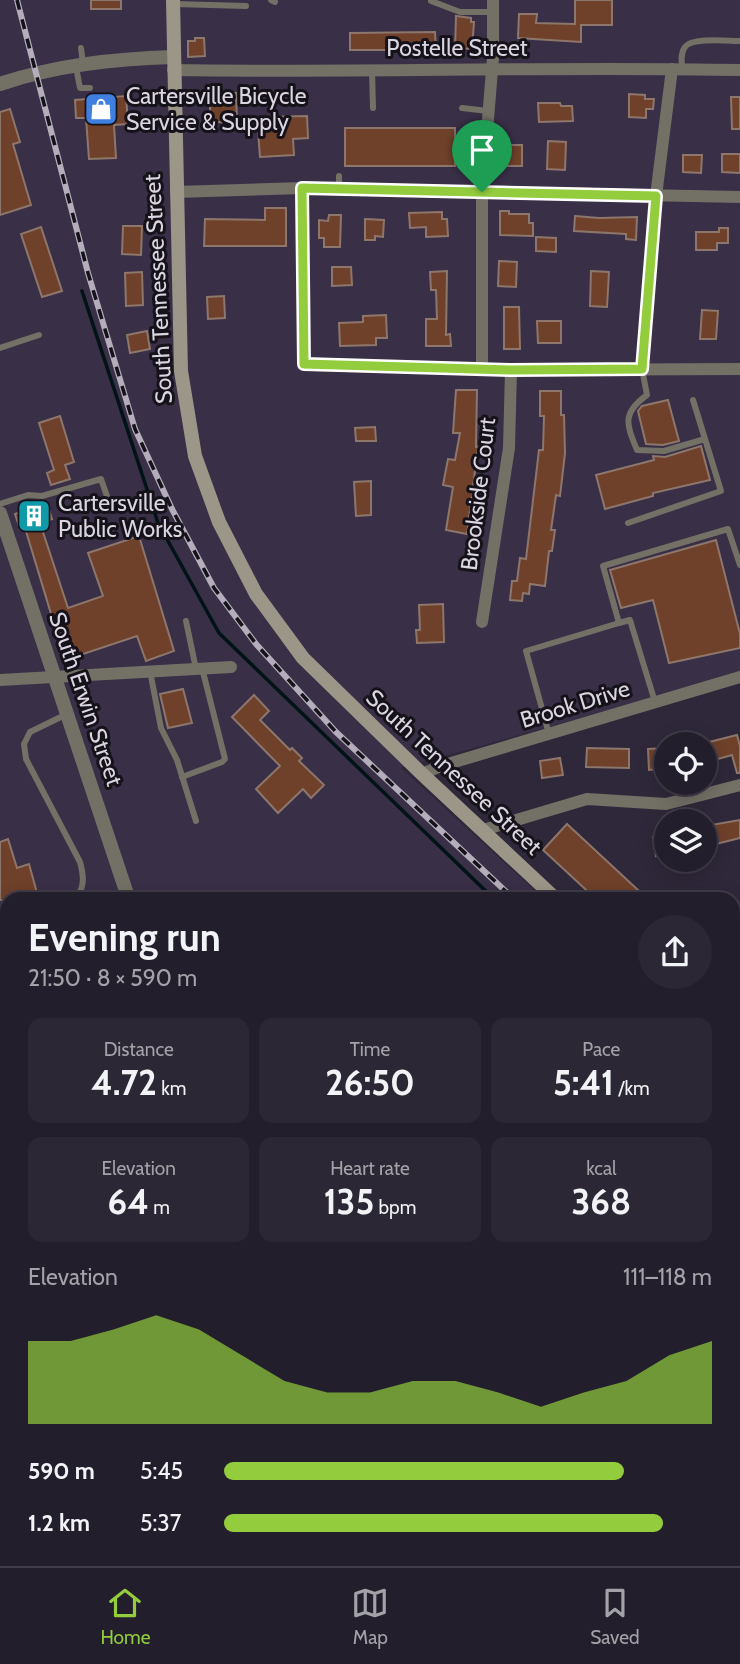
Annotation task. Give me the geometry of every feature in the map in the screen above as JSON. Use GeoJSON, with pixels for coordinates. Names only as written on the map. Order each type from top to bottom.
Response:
{"type":"FeatureCollection","features":[{"type":"Feature","properties":{"kind":"main road","name":"South Tennessee Street"},"geometry":{"type":"LineString","coordinates":[[173,2],[178,342],[183,397],[195,456],[219,522],[256,594],[293,645],[336,692],[549,892]]}},
{"type":"Feature","properties":{"kind":"street"},"geometry":{"type":"LineString","coordinates":[[482,369],[482,192],[492,68],[493,6]]}},
{"type":"Feature","properties":{"kind":"street"},"geometry":{"type":"LineString","coordinates":[[0,84],[79,64],[173,64]]}},
{"type":"Feature","properties":{"kind":"street","name":"Postelle Street"},"geometry":{"type":"LineString","coordinates":[[173,64],[372,70],[740,70]]}},
{"type":"Feature","properties":{"kind":"street"},"geometry":{"type":"LineString","coordinates":[[642,369],[656,196],[677,69]]}},
{"type":"Feature","properties":{"kind":"street"},"geometry":{"type":"LineString","coordinates":[[176,192],[302,188],[339,183],[482,192],[740,197]]}},
{"type":"Feature","properties":{"kind":"street"},"geometry":{"type":"LineString","coordinates":[[302,188],[304,364],[511,370],[740,369]]}},
{"type":"Feature","properties":{"kind":"street","name":"Brookside Court"},"geometry":{"type":"LineString","coordinates":[[482,622],[509,448],[511,370]]}},
{"type":"Feature","properties":{"kind":"street","name":"South Erwin Street"},"geometry":{"type":"LineString","coordinates":[[0,513],[126,892]]}},
{"type":"Feature","properties":{"kind":"street"},"geometry":{"type":"LineString","coordinates":[[0,680],[231,667]]}},
{"type":"Feature","properties":{"kind":"street","name":"Brook Drive"},"geometry":{"type":"LineString","coordinates":[[422,774],[441,766],[740,677]]}},
{"type":"Feature","properties":{"kind":"street"},"geometry":{"type":"LineString","coordinates":[[483,830],[587,799],[666,804],[740,785]]}},
{"type":"Feature","properties":{"kind":"lane"},"geometry":{"type":"LineString","coordinates":[[432,1],[460,12],[493,6]]}},
{"type":"Feature","properties":{"kind":"lane"},"geometry":{"type":"LineString","coordinates":[[173,2],[246,6]]}},
{"type":"Feature","properties":{"kind":"lane"},"geometry":{"type":"LineString","coordinates":[[677,69],[683,48],[690,43],[740,41]]}},
{"type":"Feature","properties":{"kind":"lane"},"geometry":{"type":"LineString","coordinates":[[81,48],[80,88],[90,88]]}},
{"type":"Feature","properties":{"kind":"lane"},"geometry":{"type":"LineString","coordinates":[[372,70],[373,108]]}},
{"type":"Feature","properties":{"kind":"lane"},"geometry":{"type":"LineString","coordinates":[[462,108],[488,111]]}},
{"type":"Feature","properties":{"kind":"lane"},"geometry":{"type":"LineString","coordinates":[[0,348],[39,335]]}},
{"type":"Feature","properties":{"kind":"lane"},"geometry":{"type":"LineString","coordinates":[[642,369],[647,396],[634,405],[628,415],[630,432],[638,450],[664,451],[705,439]]}},
{"type":"Feature","properties":{"kind":"lane"},"geometry":{"type":"LineString","coordinates":[[628,523],[721,491],[693,400]]}},
{"type":"Feature","properties":{"kind":"lane"},"geometry":{"type":"LineString","coordinates":[[0,504],[28,495],[42,496],[101,479],[109,502]]}},
{"type":"Feature","properties":{"kind":"lane"},"geometry":{"type":"LineString","coordinates":[[619,623],[603,566],[728,529],[740,565]]}},
{"type":"Feature","properties":{"kind":"lane"},"geometry":{"type":"LineString","coordinates":[[548,734],[527,651],[619,623],[630,620],[655,702]]}},
{"type":"Feature","properties":{"kind":"lane"},"geometry":{"type":"LineString","coordinates":[[182,777],[225,759],[186,621]]}},
{"type":"Feature","properties":{"kind":"lane"},"geometry":{"type":"LineString","coordinates":[[149,671],[161,728],[177,760],[196,821]]}},
{"type":"Feature","properties":{"kind":"lane"},"geometry":{"type":"LineString","coordinates":[[67,714],[30,732],[24,744],[26,759],[80,862],[84,876],[81,892]]}},
{"type":"Feature","properties":{"kind":"shaded area"},"geometry":{"type":"Polygon","coordinates":[[[0,0],[740,0],[740,674],[401,768],[536,892],[0,892],[0,0]]]}},
{"type":"Feature","properties":{"kind":"building"},"geometry":{"type":"Polygon","coordinates":[[[91,0],[121,0],[121,9],[91,9],[91,0]]]}},
{"type":"Feature","properties":{"kind":"building"},"geometry":{"type":"Polygon","coordinates":[[[575,0],[612,0],[612,25],[581,25],[581,42],[518,38],[519,14],[537,14],[536,23],[575,24],[575,0]]]}},
{"type":"Feature","properties":{"kind":"building"},"geometry":{"type":"Polygon","coordinates":[[[456,16],[471,18],[471,22],[474,22],[472,49],[455,48],[456,16]]]}},
{"type":"Feature","properties":{"kind":"building"},"geometry":{"type":"Polygon","coordinates":[[[435,32],[436,50],[350,50],[350,33],[435,32]]]}},
{"type":"Feature","properties":{"kind":"building"},"geometry":{"type":"Polygon","coordinates":[[[195,38],[204,38],[205,56],[188,57],[188,41],[195,41],[195,38]]]}},
{"type":"Feature","properties":{"kind":"building"},"geometry":{"type":"Polygon","coordinates":[[[224,93],[236,93],[237,122],[233,123],[233,130],[223,130],[222,122],[210,122],[210,105],[225,104],[224,93]]]}},
{"type":"Feature","properties":{"kind":"building"},"geometry":{"type":"Polygon","coordinates":[[[629,94],[645,95],[645,99],[654,99],[653,109],[646,109],[646,118],[629,117],[629,94]]]}},
{"type":"Feature","properties":{"kind":"building","name":"Cartersville Bicycle Service & Supply"},"geometry":{"type":"Polygon","coordinates":[[[126,96],[128,124],[114,125],[116,158],[89,159],[86,118],[76,118],[75,100],[126,96]]]}},
{"type":"Feature","properties":{"kind":"building"},"geometry":{"type":"Polygon","coordinates":[[[731,97],[740,97],[740,129],[732,129],[731,97]]]}},
{"type":"Feature","properties":{"kind":"building"},"geometry":{"type":"Polygon","coordinates":[[[538,103],[572,106],[573,121],[539,122],[538,103]]]}},
{"type":"Feature","properties":{"kind":"building"},"geometry":{"type":"Polygon","coordinates":[[[10,109],[20,142],[13,144],[31,205],[0,215],[0,112],[10,109]]]}},
{"type":"Feature","properties":{"kind":"building"},"geometry":{"type":"Polygon","coordinates":[[[307,116],[308,138],[293,139],[294,155],[260,157],[257,117],[307,116]]]}},
{"type":"Feature","properties":{"kind":"building"},"geometry":{"type":"Polygon","coordinates":[[[345,128],[455,128],[455,166],[345,166],[345,128]]]}},
{"type":"Feature","properties":{"kind":"building"},"geometry":{"type":"Polygon","coordinates":[[[548,141],[566,142],[565,170],[547,169],[548,141]]]}},
{"type":"Feature","properties":{"kind":"building"},"geometry":{"type":"Polygon","coordinates":[[[504,145],[522,145],[522,166],[504,166],[504,145]]]}},
{"type":"Feature","properties":{"kind":"building"},"geometry":{"type":"Polygon","coordinates":[[[722,154],[740,154],[740,173],[722,172],[722,154]]]}},
{"type":"Feature","properties":{"kind":"building"},"geometry":{"type":"Polygon","coordinates":[[[683,155],[702,155],[701,173],[683,172],[683,155]]]}},
{"type":"Feature","properties":{"kind":"building"},"geometry":{"type":"Polygon","coordinates":[[[265,208],[286,208],[286,246],[204,246],[205,219],[265,220],[265,208]]]}},
{"type":"Feature","properties":{"kind":"building"},"geometry":{"type":"Polygon","coordinates":[[[500,211],[529,214],[529,223],[533,223],[533,236],[500,235],[500,211]]]}},
{"type":"Feature","properties":{"kind":"building"},"geometry":{"type":"Polygon","coordinates":[[[442,212],[442,219],[447,219],[448,236],[426,237],[426,227],[410,228],[409,213],[442,212]]]}},
{"type":"Feature","properties":{"kind":"building"},"geometry":{"type":"Polygon","coordinates":[[[329,215],[341,215],[340,247],[324,247],[324,238],[319,238],[319,220],[328,221],[329,215]]]}},
{"type":"Feature","properties":{"kind":"building"},"geometry":{"type":"Polygon","coordinates":[[[575,216],[637,217],[636,240],[626,239],[626,234],[574,231],[575,216]]]}},
{"type":"Feature","properties":{"kind":"building"},"geometry":{"type":"Polygon","coordinates":[[[365,219],[384,220],[383,237],[375,236],[375,240],[365,240],[365,219]]]}},
{"type":"Feature","properties":{"kind":"building"},"geometry":{"type":"Polygon","coordinates":[[[123,226],[142,226],[141,255],[122,254],[123,226]]]}},
{"type":"Feature","properties":{"kind":"building"},"geometry":{"type":"Polygon","coordinates":[[[41,227],[62,291],[42,297],[21,234],[41,227]]]}},
{"type":"Feature","properties":{"kind":"building"},"geometry":{"type":"Polygon","coordinates":[[[719,228],[728,228],[728,243],[717,243],[717,250],[696,250],[696,232],[719,232],[719,228]]]}},
{"type":"Feature","properties":{"kind":"building"},"geometry":{"type":"Polygon","coordinates":[[[536,237],[556,238],[556,252],[536,251],[536,237]]]}},
{"type":"Feature","properties":{"kind":"building"},"geometry":{"type":"Polygon","coordinates":[[[499,261],[517,262],[516,287],[498,286],[499,261]]]}},
{"type":"Feature","properties":{"kind":"building"},"geometry":{"type":"Polygon","coordinates":[[[332,267],[351,267],[352,285],[332,286],[332,267]]]}},
{"type":"Feature","properties":{"kind":"building"},"geometry":{"type":"Polygon","coordinates":[[[447,271],[446,335],[450,334],[451,346],[426,346],[426,319],[437,319],[436,290],[431,290],[430,272],[447,271]]]}},
{"type":"Feature","properties":{"kind":"building"},"geometry":{"type":"Polygon","coordinates":[[[591,271],[609,272],[607,307],[590,306],[591,271]]]}},
{"type":"Feature","properties":{"kind":"building"},"geometry":{"type":"Polygon","coordinates":[[[142,272],[143,305],[126,306],[125,273],[142,272]]]}},
{"type":"Feature","properties":{"kind":"building"},"geometry":{"type":"Polygon","coordinates":[[[224,296],[225,318],[208,319],[207,297],[224,296]]]}},
{"type":"Feature","properties":{"kind":"building"},"geometry":{"type":"Polygon","coordinates":[[[504,307],[519,307],[520,349],[504,349],[504,307]]]}},
{"type":"Feature","properties":{"kind":"building"},"geometry":{"type":"Polygon","coordinates":[[[702,310],[718,311],[716,339],[700,339],[702,310]]]}},
{"type":"Feature","properties":{"kind":"building"},"geometry":{"type":"Polygon","coordinates":[[[386,315],[387,338],[376,338],[376,345],[340,346],[339,323],[363,322],[363,316],[386,315]]]}},
{"type":"Feature","properties":{"kind":"building"},"geometry":{"type":"Polygon","coordinates":[[[537,321],[561,321],[561,343],[538,343],[537,321]]]}},
{"type":"Feature","properties":{"kind":"building"},"geometry":{"type":"Polygon","coordinates":[[[147,331],[150,349],[130,353],[127,335],[147,331]]]}},
{"type":"Feature","properties":{"kind":"building"},"geometry":{"type":"Polygon","coordinates":[[[456,390],[477,390],[478,447],[467,534],[446,530],[453,487],[443,485],[448,459],[455,460],[460,433],[453,433],[456,390]]]}},
{"type":"Feature","properties":{"kind":"building"},"geometry":{"type":"Polygon","coordinates":[[[540,391],[561,391],[565,453],[560,496],[556,495],[551,530],[555,530],[552,551],[549,551],[545,586],[530,584],[529,594],[523,593],[522,601],[510,600],[512,581],[517,581],[520,558],[526,559],[539,450],[543,450],[544,416],[540,416],[540,391]]]}},
{"type":"Feature","properties":{"kind":"building"},"geometry":{"type":"Polygon","coordinates":[[[668,400],[679,441],[663,445],[646,444],[638,411],[642,406],[668,400]]]}},
{"type":"Feature","properties":{"kind":"building"},"geometry":{"type":"Polygon","coordinates":[[[60,416],[74,462],[65,465],[70,479],[51,485],[47,473],[54,470],[39,423],[60,416]]]}},
{"type":"Feature","properties":{"kind":"building"},"geometry":{"type":"Polygon","coordinates":[[[375,427],[376,441],[356,441],[355,428],[375,427]]]}},
{"type":"Feature","properties":{"kind":"building"},"geometry":{"type":"Polygon","coordinates":[[[701,446],[710,480],[653,493],[653,496],[605,509],[596,475],[654,460],[653,456],[665,457],[701,446]]]}},
{"type":"Feature","properties":{"kind":"building"},"geometry":{"type":"Polygon","coordinates":[[[371,481],[371,515],[356,516],[354,482],[371,481]]]}},
{"type":"Feature","properties":{"kind":"building"},"geometry":{"type":"Polygon","coordinates":[[[47,504],[52,519],[40,523],[68,608],[103,596],[88,553],[139,536],[174,651],[146,661],[137,636],[65,660],[25,528],[20,529],[15,514],[47,504]]]}},
{"type":"Feature","properties":{"kind":"building"},"geometry":{"type":"Polygon","coordinates":[[[716,540],[740,634],[740,648],[669,663],[653,600],[621,608],[610,570],[716,540]]]}},
{"type":"Feature","properties":{"kind":"building"},"geometry":{"type":"Polygon","coordinates":[[[443,604],[444,642],[417,643],[416,630],[420,630],[419,605],[443,604]]]}},
{"type":"Feature","properties":{"kind":"building"},"geometry":{"type":"Polygon","coordinates":[[[183,689],[192,723],[168,728],[160,694],[183,689]]]}},
{"type":"Feature","properties":{"kind":"building"},"geometry":{"type":"Polygon","coordinates":[[[254,695],[269,711],[260,720],[290,750],[292,748],[302,758],[299,761],[324,785],[311,798],[303,789],[278,813],[256,789],[280,766],[232,717],[254,695]]]}},
{"type":"Feature","properties":{"kind":"building"},"geometry":{"type":"Polygon","coordinates":[[[737,735],[740,746],[740,773],[737,773],[732,755],[717,759],[717,740],[737,735]]]}},
{"type":"Feature","properties":{"kind":"building"},"geometry":{"type":"Polygon","coordinates":[[[587,748],[629,749],[629,768],[586,767],[587,748]]]}},
{"type":"Feature","properties":{"kind":"building"},"geometry":{"type":"Polygon","coordinates":[[[648,749],[654,749],[654,770],[649,770],[648,749]]]}},
{"type":"Feature","properties":{"kind":"building"},"geometry":{"type":"Polygon","coordinates":[[[560,758],[563,775],[542,778],[540,761],[560,758]]]}},
{"type":"Feature","properties":{"kind":"building"},"geometry":{"type":"Polygon","coordinates":[[[740,820],[740,838],[717,844],[717,824],[740,820]]]}},
{"type":"Feature","properties":{"kind":"building"},"geometry":{"type":"Polygon","coordinates":[[[567,824],[638,890],[588,892],[543,850],[567,824]]]}},
{"type":"Feature","properties":{"kind":"building"},"geometry":{"type":"Polygon","coordinates":[[[8,839],[17,868],[29,864],[37,892],[0,892],[0,842],[8,839]]]}},
{"type":"Feature","properties":{"kind":"waterway"},"geometry":{"type":"LineString","coordinates":[[82,291],[158,523],[219,633],[487,892]]}},
{"type":"Feature","properties":{"kind":"railway"},"geometry":{"type":"LineString","coordinates":[[17,0],[88,273],[135,429],[172,509],[214,588],[256,644],[336,732],[506,892]]}},
{"type":"Feature","properties":{"kind":"place","name":"Cartersville Bicycle Service & Supply"},"geometry":{"type":"Point","coordinates":[101,109]}},
{"type":"Feature","properties":{"kind":"place","name":"Cartersville Public Works"},"geometry":{"type":"Point","coordinates":[34,516]}},
{"type":"Feature","properties":{"kind":"route"},"geometry":{"type":"LineString","coordinates":[[302,188],[482,192],[656,196],[642,369],[511,370],[304,364],[302,188]]}}]}
